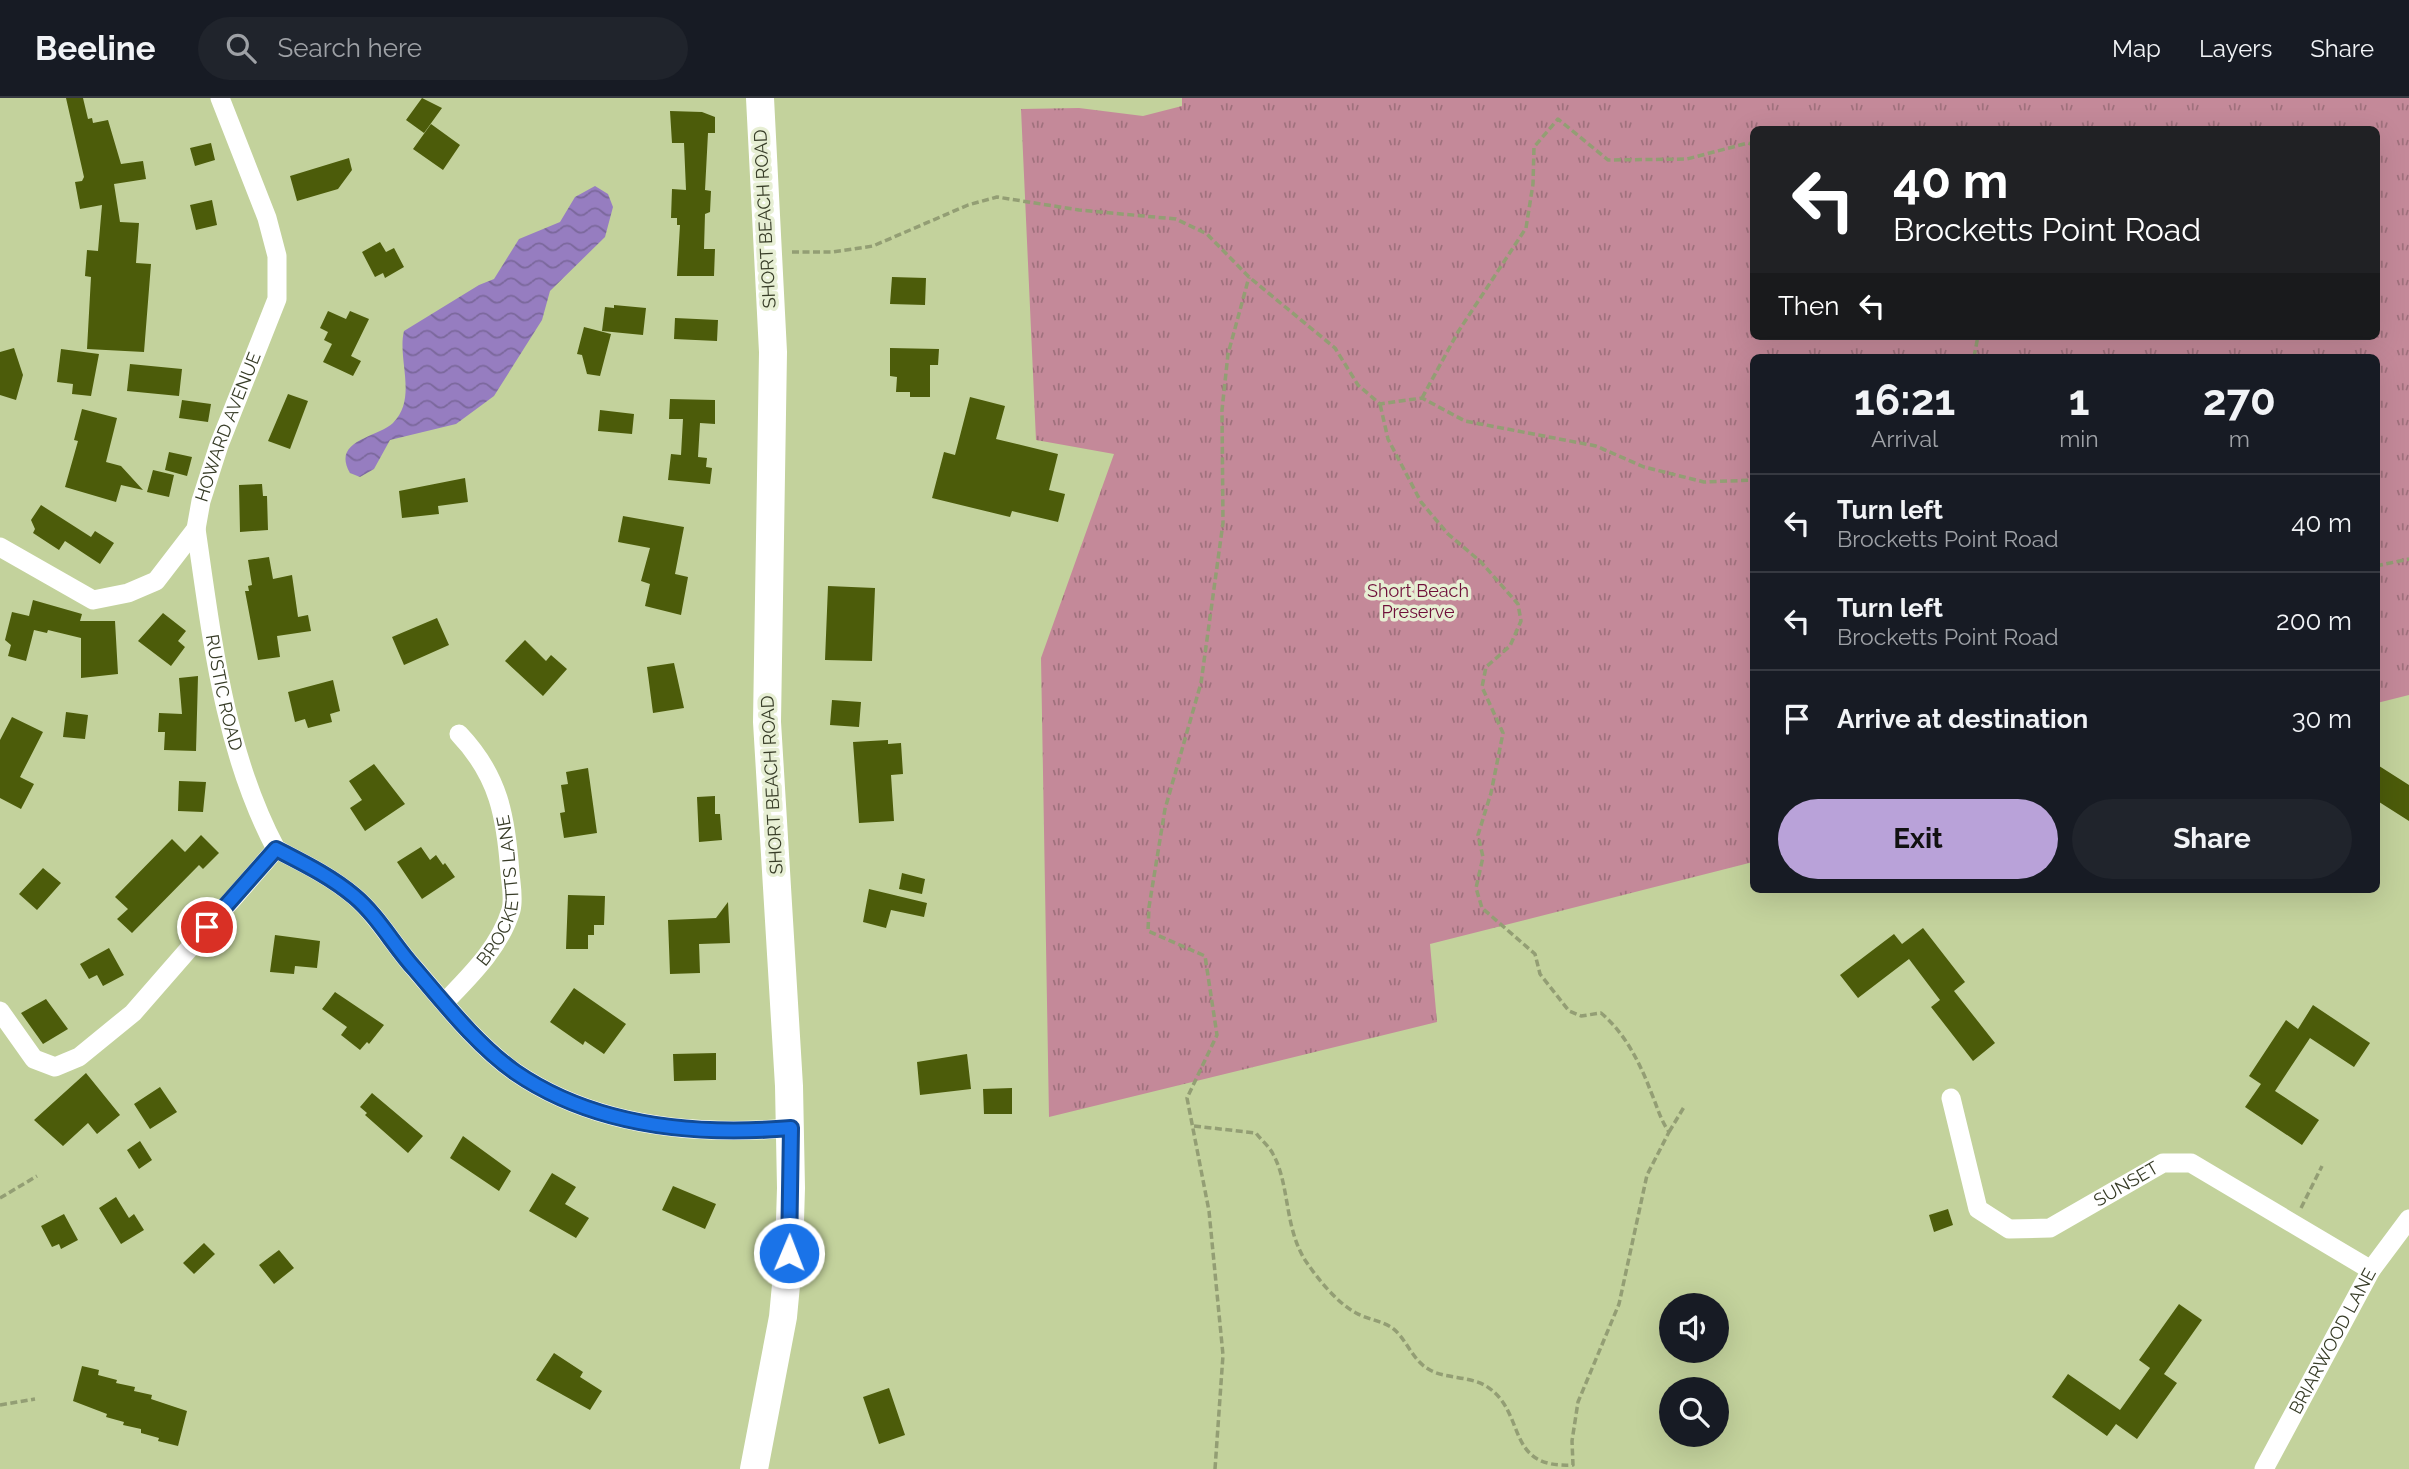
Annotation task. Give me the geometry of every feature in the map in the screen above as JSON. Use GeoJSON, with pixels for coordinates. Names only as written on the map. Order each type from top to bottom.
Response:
{"type":"FeatureCollection","features":[{"type":"Feature","properties":{"kind":"main road","name":"SHORT BEACH ROAD"},"geometry":{"type":"LineString","coordinates":[[754,1469],[786,1289],[791,1128],[767,722],[774,456],[773,352],[760,98]]}},
{"type":"Feature","properties":{"kind":"street","name":"HOWARD AVENUE"},"geometry":{"type":"LineString","coordinates":[[0,547],[93,600],[128,593],[156,581],[196,529],[201,500],[219,445],[277,299],[277,256],[267,218],[220,98]]}},
{"type":"Feature","properties":{"kind":"street","name":"RUSTIC ROAD"},"geometry":{"type":"LineString","coordinates":[[196,529],[221,691],[237,753],[260,818],[276,849]]}},
{"type":"Feature","properties":{"kind":"street","name":"BROCKETTS LANE"},"geometry":{"type":"LineString","coordinates":[[445,1002],[498,941],[512,908],[508,841],[497,789],[479,754],[459,734]]}},
{"type":"Feature","properties":{"kind":"street"},"geometry":{"type":"LineString","coordinates":[[0,1011],[34,1059],[55,1067],[79,1057],[133,1013],[276,849],[323,873],[356,897],[482,1043],[514,1070],[544,1090],[586,1110],[630,1122],[671,1127],[763,1130],[791,1128]]}},
{"type":"Feature","properties":{"kind":"street","name":"SUNSET"},"geometry":{"type":"LineString","coordinates":[[1951,1098],[1978,1209],[2009,1229],[2050,1228],[2163,1163],[2191,1163],[2371,1270]]}},
{"type":"Feature","properties":{"kind":"street","name":"BRIARWOOD LANE"},"geometry":{"type":"LineString","coordinates":[[2264,1469],[2371,1270],[2409,1219]]}},
{"type":"Feature","properties":{"kind":"path"},"geometry":{"type":"LineString","coordinates":[[1422,398],[1458,332],[1526,228],[1533,184],[1534,147],[1558,119],[1608,160],[1687,159],[1750,144]]}},
{"type":"Feature","properties":{"kind":"path"},"geometry":{"type":"LineString","coordinates":[[767,252],[833,252],[873,246],[968,205],[997,197],[1079,210],[1175,219],[1207,234],[1249,277],[1335,348],[1358,385],[1380,404],[1388,439],[1421,502],[1448,534],[1481,562],[1518,604],[1521,621],[1510,646],[1486,667],[1482,687],[1503,733],[1491,793],[1478,835],[1483,857],[1476,888],[1482,908],[1535,954],[1540,974],[1569,1010],[1581,1016],[1601,1013],[1615,1025],[1640,1062],[1660,1120],[1669,1132]]}},
{"type":"Feature","properties":{"kind":"path"},"geometry":{"type":"LineString","coordinates":[[1215,1469],[1223,1355],[1209,1211],[1187,1098],[1217,1035],[1205,956],[1149,931],[1149,906],[1165,809],[1201,683],[1223,523],[1223,396],[1233,330],[1249,277]]}},
{"type":"Feature","properties":{"kind":"path"},"geometry":{"type":"LineString","coordinates":[[1380,404],[1422,398],[1465,421],[1596,446],[1644,467],[1704,482],[1750,480]]}},
{"type":"Feature","properties":{"kind":"path"},"geometry":{"type":"LineString","coordinates":[[2380,565],[2409,559]]}},
{"type":"Feature","properties":{"kind":"path"},"geometry":{"type":"LineString","coordinates":[[1194,1126],[1256,1133],[1273,1153],[1282,1180],[1287,1218],[1305,1259],[1331,1291],[1355,1313],[1392,1328],[1413,1357],[1431,1371],[1485,1385],[1504,1402],[1520,1447],[1539,1465],[1556,1468],[1573,1467],[1572,1441],[1578,1402],[1619,1304],[1647,1175],[1684,1107]]}},
{"type":"Feature","properties":{"kind":"path"},"geometry":{"type":"LineString","coordinates":[[2293,1224],[2322,1166]]}},
{"type":"Feature","properties":{"kind":"path"},"geometry":{"type":"LineString","coordinates":[[0,1198],[37,1176]]}},
{"type":"Feature","properties":{"kind":"path"},"geometry":{"type":"LineString","coordinates":[[0,1405],[35,1399]]}},
{"type":"Feature","properties":{"kind":"green space","name":"Short Beach Preserve"},"geometry":{"type":"Polygon","coordinates":[[[1182,98],[2409,98],[2409,695],[2380,702],[2380,354],[1750,354],[1750,863],[1430,944],[1437,1022],[1049,1117],[1041,658],[1114,454],[1036,440],[1021,109],[1079,108],[1143,116],[1182,106],[1182,98]]]}},
{"type":"Feature","properties":{"kind":"water"},"geometry":{"type":"Polygon","coordinates":[[[595,186],[608,194],[613,207],[605,237],[550,291],[542,320],[494,396],[456,424],[390,440],[374,469],[360,477],[350,473],[346,453],[351,447],[386,428],[400,413],[406,390],[404,331],[479,285],[494,279],[519,239],[560,222],[575,197],[595,186]]]}},
{"type":"Feature","properties":{"kind":"building"},"geometry":{"type":"Polygon","coordinates":[[[66,98],[83,98],[88,119],[92,118],[93,123],[108,120],[121,164],[143,161],[146,179],[114,184],[120,222],[139,223],[136,263],[151,264],[144,352],[87,349],[91,277],[85,276],[87,250],[98,251],[102,205],[80,209],[75,182],[82,181],[84,177],[66,98]]]}},
{"type":"Feature","properties":{"kind":"building"},"geometry":{"type":"Polygon","coordinates":[[[422,98],[442,108],[424,133],[406,120],[422,98]]]}},
{"type":"Feature","properties":{"kind":"building"},"geometry":{"type":"Polygon","coordinates":[[[670,111],[702,112],[715,117],[715,133],[708,133],[705,190],[711,191],[710,212],[705,214],[704,249],[715,249],[714,276],[677,276],[680,225],[677,225],[677,218],[671,218],[672,189],[686,190],[684,143],[672,143],[670,111]]]}},
{"type":"Feature","properties":{"kind":"building"},"geometry":{"type":"Polygon","coordinates":[[[431,124],[460,145],[443,170],[413,149],[431,124]]]}},
{"type":"Feature","properties":{"kind":"building"},"geometry":{"type":"Polygon","coordinates":[[[211,143],[215,160],[195,166],[190,148],[211,143]]]}},
{"type":"Feature","properties":{"kind":"building"},"geometry":{"type":"Polygon","coordinates":[[[349,158],[352,170],[338,189],[297,201],[290,176],[349,158]]]}},
{"type":"Feature","properties":{"kind":"building"},"geometry":{"type":"Polygon","coordinates":[[[212,200],[217,225],[196,230],[190,205],[212,200]]]}},
{"type":"Feature","properties":{"kind":"building"},"geometry":{"type":"Polygon","coordinates":[[[380,242],[386,252],[394,248],[404,267],[385,278],[383,273],[375,277],[362,252],[380,242]]]}},
{"type":"Feature","properties":{"kind":"building"},"geometry":{"type":"Polygon","coordinates":[[[892,277],[926,278],[925,305],[890,304],[892,277]]]}},
{"type":"Feature","properties":{"kind":"building"},"geometry":{"type":"Polygon","coordinates":[[[614,305],[646,308],[643,335],[602,331],[605,307],[614,308],[614,305]]]}},
{"type":"Feature","properties":{"kind":"building"},"geometry":{"type":"Polygon","coordinates":[[[328,311],[346,319],[350,311],[369,319],[351,356],[361,361],[353,376],[323,362],[332,344],[324,340],[328,332],[320,328],[328,311]]]}},
{"type":"Feature","properties":{"kind":"building"},"geometry":{"type":"Polygon","coordinates":[[[675,318],[718,320],[717,341],[674,339],[675,318]]]}},
{"type":"Feature","properties":{"kind":"building"},"geometry":{"type":"Polygon","coordinates":[[[584,327],[611,334],[600,376],[587,374],[582,355],[577,354],[584,327]]]}},
{"type":"Feature","properties":{"kind":"building"},"geometry":{"type":"Polygon","coordinates":[[[14,348],[23,375],[16,400],[0,395],[0,352],[14,348]]]}},
{"type":"Feature","properties":{"kind":"building"},"geometry":{"type":"Polygon","coordinates":[[[890,348],[939,349],[938,365],[930,365],[930,397],[910,397],[910,392],[896,392],[897,377],[890,376],[890,348]]]}},
{"type":"Feature","properties":{"kind":"building"},"geometry":{"type":"Polygon","coordinates":[[[61,349],[99,354],[91,396],[72,394],[73,384],[57,382],[61,349]]]}},
{"type":"Feature","properties":{"kind":"building"},"geometry":{"type":"Polygon","coordinates":[[[130,364],[182,369],[179,396],[127,391],[130,364]]]}},
{"type":"Feature","properties":{"kind":"building"},"geometry":{"type":"Polygon","coordinates":[[[288,394],[308,401],[290,449],[268,441],[288,394]]]}},
{"type":"Feature","properties":{"kind":"building"},"geometry":{"type":"Polygon","coordinates":[[[970,397],[1005,406],[996,439],[1058,454],[1049,490],[1065,494],[1058,522],[1012,511],[1010,517],[932,498],[944,452],[955,455],[970,397]]]}},
{"type":"Feature","properties":{"kind":"building"},"geometry":{"type":"Polygon","coordinates":[[[670,399],[715,400],[715,424],[700,423],[698,457],[707,458],[706,467],[712,468],[710,484],[668,480],[671,454],[681,455],[683,419],[669,419],[670,399]]]}},
{"type":"Feature","properties":{"kind":"building"},"geometry":{"type":"Polygon","coordinates":[[[182,400],[211,404],[208,422],[179,418],[182,400]]]}},
{"type":"Feature","properties":{"kind":"building"},"geometry":{"type":"Polygon","coordinates":[[[82,409],[117,418],[106,462],[121,466],[143,490],[121,485],[116,502],[65,487],[78,441],[74,440],[82,409]]]}},
{"type":"Feature","properties":{"kind":"building"},"geometry":{"type":"Polygon","coordinates":[[[600,410],[634,414],[632,434],[598,431],[600,410]]]}},
{"type":"Feature","properties":{"kind":"building"},"geometry":{"type":"Polygon","coordinates":[[[169,452],[192,457],[187,476],[165,470],[169,452]]]}},
{"type":"Feature","properties":{"kind":"building"},"geometry":{"type":"Polygon","coordinates":[[[153,470],[174,475],[169,497],[147,492],[153,470]]]}},
{"type":"Feature","properties":{"kind":"building"},"geometry":{"type":"Polygon","coordinates":[[[465,478],[468,502],[438,506],[439,514],[402,518],[399,491],[465,478]]]}},
{"type":"Feature","properties":{"kind":"building"},"geometry":{"type":"Polygon","coordinates":[[[262,484],[263,496],[267,496],[268,530],[240,532],[239,485],[262,484]]]}},
{"type":"Feature","properties":{"kind":"building"},"geometry":{"type":"Polygon","coordinates":[[[41,505],[91,537],[95,531],[114,543],[100,564],[65,541],[59,550],[33,533],[35,529],[31,520],[41,505]]]}},
{"type":"Feature","properties":{"kind":"building"},"geometry":{"type":"Polygon","coordinates":[[[623,516],[684,527],[675,574],[688,577],[681,615],[645,606],[650,584],[641,581],[650,548],[618,542],[623,516]]]}},
{"type":"Feature","properties":{"kind":"building"},"geometry":{"type":"Polygon","coordinates":[[[269,557],[273,579],[292,575],[298,617],[308,615],[311,631],[277,636],[280,657],[258,660],[245,591],[249,591],[248,586],[252,585],[248,560],[269,557]]]}},
{"type":"Feature","properties":{"kind":"building"},"geometry":{"type":"Polygon","coordinates":[[[828,586],[875,588],[872,661],[825,660],[828,586]]]}},
{"type":"Feature","properties":{"kind":"building"},"geometry":{"type":"Polygon","coordinates":[[[33,600],[82,614],[80,621],[115,621],[118,674],[81,678],[81,638],[48,630],[47,633],[34,630],[26,661],[8,656],[11,645],[5,640],[12,612],[29,616],[33,600]]]}},
{"type":"Feature","properties":{"kind":"building"},"geometry":{"type":"Polygon","coordinates":[[[163,613],[186,631],[178,641],[185,647],[171,666],[138,641],[163,613]]]}},
{"type":"Feature","properties":{"kind":"building"},"geometry":{"type":"Polygon","coordinates":[[[437,618],[449,645],[404,665],[392,637],[437,618]]]}},
{"type":"Feature","properties":{"kind":"building"},"geometry":{"type":"Polygon","coordinates":[[[525,640],[546,661],[551,655],[567,669],[543,696],[505,661],[525,640]]]}},
{"type":"Feature","properties":{"kind":"building"},"geometry":{"type":"Polygon","coordinates":[[[674,663],[684,708],[653,713],[647,667],[674,663]]]}},
{"type":"Feature","properties":{"kind":"building"},"geometry":{"type":"Polygon","coordinates":[[[198,676],[196,751],[164,750],[165,732],[158,732],[159,713],[182,714],[179,678],[198,676]]]}},
{"type":"Feature","properties":{"kind":"building"},"geometry":{"type":"Polygon","coordinates":[[[333,680],[340,711],[330,714],[332,722],[308,728],[305,719],[295,722],[288,692],[333,680]]]}},
{"type":"Feature","properties":{"kind":"building"},"geometry":{"type":"Polygon","coordinates":[[[832,700],[861,702],[859,727],[830,725],[832,700]]]}},
{"type":"Feature","properties":{"kind":"building"},"geometry":{"type":"Polygon","coordinates":[[[66,712],[88,715],[85,739],[63,737],[66,712]]]}},
{"type":"Feature","properties":{"kind":"building"},"geometry":{"type":"Polygon","coordinates":[[[12,717],[43,732],[20,777],[34,784],[21,809],[0,798],[0,740],[12,717]]]}},
{"type":"Feature","properties":{"kind":"building"},"geometry":{"type":"Polygon","coordinates":[[[888,740],[888,744],[901,743],[903,774],[891,775],[894,821],[859,823],[853,742],[888,740]]]}},
{"type":"Feature","properties":{"kind":"building"},"geometry":{"type":"Polygon","coordinates":[[[374,764],[405,804],[365,831],[350,808],[362,800],[349,781],[374,764]]]}},
{"type":"Feature","properties":{"kind":"building"},"geometry":{"type":"Polygon","coordinates":[[[2380,767],[2409,785],[2409,821],[2380,803],[2380,767]]]}},
{"type":"Feature","properties":{"kind":"building"},"geometry":{"type":"Polygon","coordinates":[[[588,768],[597,833],[564,838],[560,813],[565,812],[561,785],[568,784],[566,772],[588,768]]]}},
{"type":"Feature","properties":{"kind":"building"},"geometry":{"type":"Polygon","coordinates":[[[179,781],[206,782],[203,812],[178,811],[179,781]]]}},
{"type":"Feature","properties":{"kind":"building"},"geometry":{"type":"Polygon","coordinates":[[[715,796],[715,814],[720,814],[722,840],[699,842],[697,797],[715,796]]]}},
{"type":"Feature","properties":{"kind":"building"},"geometry":{"type":"Polygon","coordinates":[[[201,835],[219,853],[203,869],[199,865],[132,933],[117,919],[128,909],[115,897],[172,839],[185,852],[201,835]]]}},
{"type":"Feature","properties":{"kind":"building"},"geometry":{"type":"Polygon","coordinates":[[[421,847],[430,860],[436,855],[455,877],[422,899],[397,862],[421,847]]]}},
{"type":"Feature","properties":{"kind":"building"},"geometry":{"type":"Polygon","coordinates":[[[43,868],[61,883],[37,910],[19,894],[43,868]]]}},
{"type":"Feature","properties":{"kind":"building"},"geometry":{"type":"Polygon","coordinates":[[[902,873],[925,879],[922,894],[899,889],[902,873]]]}},
{"type":"Feature","properties":{"kind":"building"},"geometry":{"type":"Polygon","coordinates":[[[869,889],[927,903],[924,917],[891,910],[886,928],[863,922],[869,889]]]}},
{"type":"Feature","properties":{"kind":"building"},"geometry":{"type":"Polygon","coordinates":[[[568,895],[605,896],[604,925],[594,925],[594,935],[588,935],[588,949],[566,949],[568,895]]]}},
{"type":"Feature","properties":{"kind":"building"},"geometry":{"type":"Polygon","coordinates":[[[728,902],[730,943],[699,944],[700,973],[670,974],[668,920],[716,918],[728,902]]]}},
{"type":"Feature","properties":{"kind":"building"},"geometry":{"type":"Polygon","coordinates":[[[1923,928],[1965,982],[1954,991],[1995,1043],[1973,1061],[1931,1007],[1940,1000],[1909,959],[1858,998],[1840,975],[1894,934],[1902,944],[1923,928]]]}},
{"type":"Feature","properties":{"kind":"building"},"geometry":{"type":"Polygon","coordinates":[[[275,935],[320,941],[317,968],[295,966],[294,974],[270,972],[275,935]]]}},
{"type":"Feature","properties":{"kind":"building"},"geometry":{"type":"Polygon","coordinates":[[[109,948],[124,975],[103,986],[97,975],[89,979],[80,964],[109,948]]]}},
{"type":"Feature","properties":{"kind":"building"},"geometry":{"type":"Polygon","coordinates":[[[574,988],[626,1024],[604,1054],[585,1041],[583,1045],[550,1022],[574,988]]]}},
{"type":"Feature","properties":{"kind":"building"},"geometry":{"type":"Polygon","coordinates":[[[335,992],[384,1025],[369,1044],[367,1042],[360,1050],[341,1035],[347,1027],[322,1009],[335,992]]]}},
{"type":"Feature","properties":{"kind":"building"},"geometry":{"type":"Polygon","coordinates":[[[46,999],[68,1029],[43,1044],[21,1013],[46,999]]]}},
{"type":"Feature","properties":{"kind":"building"},"geometry":{"type":"Polygon","coordinates":[[[2313,1005],[2370,1043],[2354,1067],[2310,1038],[2275,1091],[2319,1120],[2302,1145],[2245,1107],[2261,1084],[2249,1076],[2286,1020],[2298,1029],[2313,1005]]]}},
{"type":"Feature","properties":{"kind":"building"},"geometry":{"type":"Polygon","coordinates":[[[716,1053],[716,1080],[674,1081],[673,1054],[716,1053]]]}},
{"type":"Feature","properties":{"kind":"building"},"geometry":{"type":"Polygon","coordinates":[[[967,1054],[971,1089],[920,1095],[917,1062],[967,1054]]]}},
{"type":"Feature","properties":{"kind":"building"},"geometry":{"type":"Polygon","coordinates":[[[86,1073],[120,1115],[97,1134],[88,1123],[63,1146],[34,1120],[86,1073]]]}},
{"type":"Feature","properties":{"kind":"building"},"geometry":{"type":"Polygon","coordinates":[[[160,1087],[177,1112],[150,1129],[134,1104],[160,1087]]]}},
{"type":"Feature","properties":{"kind":"building"},"geometry":{"type":"Polygon","coordinates":[[[1012,1088],[1012,1114],[984,1114],[983,1089],[1012,1088]]]}},
{"type":"Feature","properties":{"kind":"building"},"geometry":{"type":"Polygon","coordinates":[[[372,1093],[423,1136],[408,1153],[365,1115],[367,1113],[360,1107],[372,1093]]]}},
{"type":"Feature","properties":{"kind":"building"},"geometry":{"type":"Polygon","coordinates":[[[463,1136],[511,1171],[499,1191],[450,1158],[463,1136]]]}},
{"type":"Feature","properties":{"kind":"building"},"geometry":{"type":"Polygon","coordinates":[[[140,1141],[152,1160],[139,1169],[127,1150],[140,1141]]]}},
{"type":"Feature","properties":{"kind":"building"},"geometry":{"type":"Polygon","coordinates":[[[552,1173],[576,1187],[565,1204],[589,1218],[576,1238],[529,1211],[552,1173]]]}},
{"type":"Feature","properties":{"kind":"building"},"geometry":{"type":"Polygon","coordinates":[[[673,1186],[716,1204],[705,1229],[662,1210],[673,1186]]]}},
{"type":"Feature","properties":{"kind":"building"},"geometry":{"type":"Polygon","coordinates":[[[116,1197],[129,1218],[134,1214],[144,1230],[121,1244],[99,1208],[116,1197]]]}},
{"type":"Feature","properties":{"kind":"building"},"geometry":{"type":"Polygon","coordinates":[[[1948,1209],[1953,1225],[1934,1232],[1929,1215],[1948,1209]]]}},
{"type":"Feature","properties":{"kind":"building"},"geometry":{"type":"Polygon","coordinates":[[[64,1214],[78,1240],[61,1249],[59,1244],[52,1247],[41,1226],[64,1214]]]}},
{"type":"Feature","properties":{"kind":"building"},"geometry":{"type":"Polygon","coordinates":[[[204,1243],[215,1254],[194,1274],[183,1263],[204,1243]]]}},
{"type":"Feature","properties":{"kind":"building"},"geometry":{"type":"Polygon","coordinates":[[[279,1250],[294,1268],[274,1284],[259,1265],[279,1250]]]}},
{"type":"Feature","properties":{"kind":"building"},"geometry":{"type":"Polygon","coordinates":[[[2179,1304],[2202,1320],[2164,1374],[2177,1383],[2137,1439],[2116,1424],[2107,1436],[2052,1397],[2068,1374],[2120,1410],[2150,1368],[2139,1360],[2179,1304]]]}},
{"type":"Feature","properties":{"kind":"building"},"geometry":{"type":"Polygon","coordinates":[[[554,1353],[583,1372],[580,1377],[602,1391],[590,1410],[536,1380],[554,1353]]]}},
{"type":"Feature","properties":{"kind":"building"},"geometry":{"type":"Polygon","coordinates":[[[82,1366],[99,1370],[98,1375],[117,1380],[116,1383],[135,1387],[134,1391],[152,1395],[151,1399],[187,1411],[178,1446],[158,1441],[159,1438],[141,1433],[141,1429],[123,1425],[124,1422],[106,1417],[107,1414],[73,1401],[82,1366]]]}},
{"type":"Feature","properties":{"kind":"building"},"geometry":{"type":"Polygon","coordinates":[[[889,1388],[905,1435],[879,1444],[863,1397],[889,1388]]]}},
{"type":"Feature","properties":{"kind":"route"},"geometry":{"type":"LineString","coordinates":[[207,927],[276,849],[323,873],[356,897],[415,969],[482,1043],[514,1070],[544,1090],[586,1110],[630,1122],[671,1127],[763,1130],[791,1128],[789,1253]]}}]}
